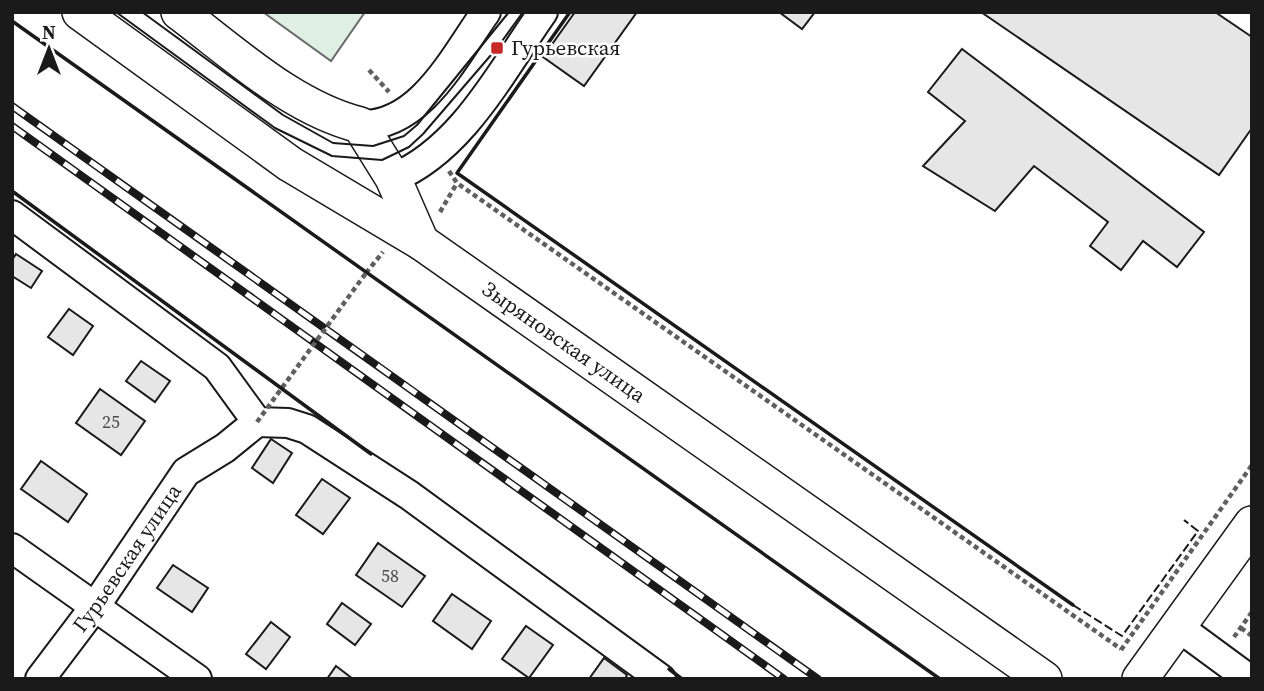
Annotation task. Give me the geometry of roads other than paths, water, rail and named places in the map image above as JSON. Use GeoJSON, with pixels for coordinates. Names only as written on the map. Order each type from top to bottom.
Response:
{"type":"FeatureCollection","features":[{"type":"Feature","properties":{"kind":"main road","name":"Зыряновская улица"},"geometry":{"type":"LineString","coordinates":[[80,12],[290,164],[421,242],[1044,679]]}},
{"type":"Feature","properties":{"kind":"main road"},"geometry":{"type":"LineString","coordinates":[[178,12],[268,79],[336,119],[360,125],[393,178],[421,242]]}},
{"type":"Feature","properties":{"kind":"main road"},"geometry":{"type":"LineString","coordinates":[[290,164],[357,179],[393,178]]}},
{"type":"Feature","properties":{"kind":"main road"},"geometry":{"type":"LineString","coordinates":[[1128,669],[1177,626],[1252,524]]}},
{"type":"Feature","properties":{"kind":"street"},"geometry":{"type":"LineString","coordinates":[[360,125],[379,126],[407,111],[428,93],[486,12]]}},
{"type":"Feature","properties":{"kind":"street"},"geometry":{"type":"LineString","coordinates":[[393,178],[409,172],[436,152],[470,116],[543,12]]}},
{"type":"Feature","properties":{"kind":"street"},"geometry":{"type":"LineString","coordinates":[[12,215],[217,367],[257,422],[288,423],[307,429],[409,495],[661,679]]}},
{"type":"Feature","properties":{"kind":"street","name":"Гурьевская улица"},"geometry":{"type":"LineString","coordinates":[[40,679],[96,606],[186,472],[225,448],[257,422]]}},
{"type":"Feature","properties":{"kind":"street"},"geometry":{"type":"LineString","coordinates":[[12,548],[197,679]]}},
{"type":"Feature","properties":{"kind":"street"},"geometry":{"type":"LineString","coordinates":[[1177,626],[1249,679]]}},
{"type":"Feature","properties":{"kind":"tram line"},"geometry":{"type":"LineString","coordinates":[[116,12],[275,128],[332,156],[382,160],[409,147],[423,134],[497,48],[523,12]]}},
{"type":"Feature","properties":{"kind":"tram line"},"geometry":{"type":"LineString","coordinates":[[142,12],[283,115],[333,143],[373,146],[404,136],[417,125],[509,12]]}},
{"type":"Feature","properties":{"kind":"railway"},"geometry":{"type":"LineString","coordinates":[[12,106],[818,679]]}},
{"type":"Feature","properties":{"kind":"railway"},"geometry":{"type":"LineString","coordinates":[[12,126],[784,679]]}},
{"type":"Feature","properties":{"kind":"place","name":"Гурьевская"},"geometry":{"type":"Point","coordinates":[497,48]}}]}
